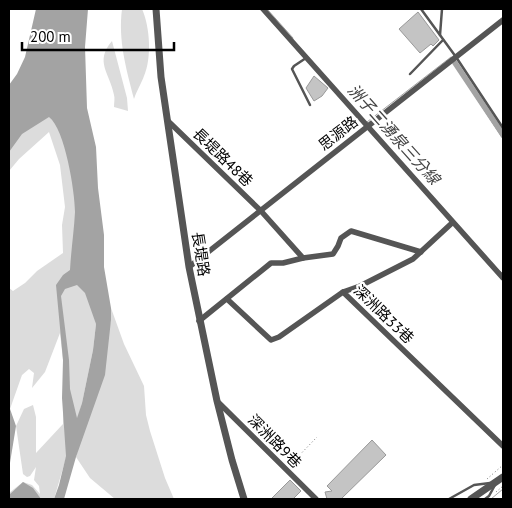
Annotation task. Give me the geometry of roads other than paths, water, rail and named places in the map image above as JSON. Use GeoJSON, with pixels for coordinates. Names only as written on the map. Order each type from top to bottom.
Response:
{"type":"FeatureCollection","features":[{"type":"Feature","properties":{"kind":"street","name":"長堤路"},"geometry":{"type":"LineString","coordinates":[[156,9],[161,77],[189,267],[217,401],[244,499]]}},
{"type":"Feature","properties":{"kind":"street"},"geometry":{"type":"LineString","coordinates":[[263,9],[503,278]]}},
{"type":"Feature","properties":{"kind":"street","name":"思源路"},"geometry":{"type":"LineString","coordinates":[[189,267],[503,20]]}},
{"type":"Feature","properties":{"kind":"street","name":"長堤路48巷"},"geometry":{"type":"LineString","coordinates":[[168,121],[261,211],[303,258]]}},
{"type":"Feature","properties":{"kind":"street","name":"深洲路33巷"},"geometry":{"type":"LineString","coordinates":[[452,222],[413,259],[360,286],[343,292],[503,446]]}},
{"type":"Feature","properties":{"kind":"street"},"geometry":{"type":"LineString","coordinates":[[199,321],[271,263],[283,263],[333,254],[341,238],[351,231],[421,252]]}},
{"type":"Feature","properties":{"kind":"street"},"geometry":{"type":"LineString","coordinates":[[227,299],[272,340],[275,340],[343,292]]}},
{"type":"Feature","properties":{"kind":"street","name":"深洲路9巷"},"geometry":{"type":"LineString","coordinates":[[217,401],[316,499]]}},
{"type":"Feature","properties":{"kind":"street"},"geometry":{"type":"LineString","coordinates":[[471,499],[503,477]]}},
{"type":"Feature","properties":{"kind":"lane"},"geometry":{"type":"LineString","coordinates":[[421,9],[456,57],[503,128]]}},
{"type":"Feature","properties":{"kind":"lane"},"geometry":{"type":"LineString","coordinates":[[440,36],[442,9]]}},
{"type":"Feature","properties":{"kind":"lane"},"geometry":{"type":"LineString","coordinates":[[410,74],[443,40]]}},
{"type":"Feature","properties":{"kind":"lane"},"geometry":{"type":"LineString","coordinates":[[306,58],[292,69],[310,105]]}},
{"type":"Feature","properties":{"kind":"lane"},"geometry":{"type":"LineString","coordinates":[[449,499],[474,485],[497,482]]}},
{"type":"Feature","properties":{"kind":"lane"},"geometry":{"type":"LineString","coordinates":[[485,499],[489,496],[497,482]]}},
{"type":"Feature","properties":{"kind":"waterway","name":"洲子二湧泉三分線"},"geometry":{"type":"LineString","coordinates":[[267,9],[293,38]]}},
{"type":"Feature","properties":{"kind":"waterway"},"geometry":{"type":"LineString","coordinates":[[367,122],[451,57]]}},
{"type":"Feature","properties":{"kind":"waterway"},"geometry":{"type":"LineString","coordinates":[[455,63],[503,135]]}},
{"type":"Feature","properties":{"kind":"waterway"},"geometry":{"type":"LineString","coordinates":[[454,64],[503,139]]}},
{"type":"Feature","properties":{"kind":"waterway","name":"洲子二湧泉三分線"},"geometry":{"type":"LineString","coordinates":[[500,271],[503,274]]}},
{"type":"Feature","properties":{"kind":"waterway"},"geometry":{"type":"LineString","coordinates":[[491,499],[503,489]]}}]}
